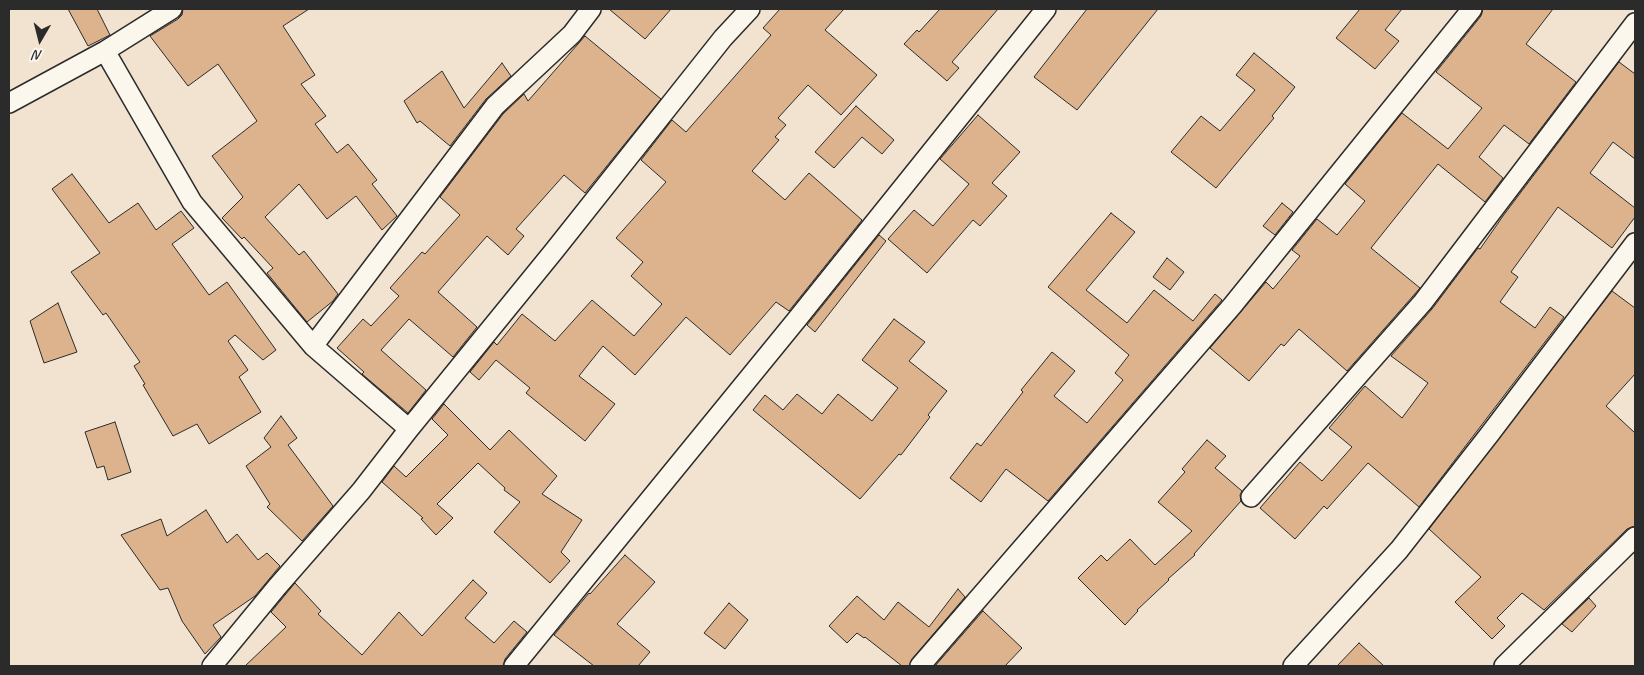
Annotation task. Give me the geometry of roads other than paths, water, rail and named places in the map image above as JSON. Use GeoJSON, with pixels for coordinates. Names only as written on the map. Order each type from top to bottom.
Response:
{"type":"FeatureCollection","features":[{"type":"Feature","properties":{"kind":"street"},"geometry":{"type":"LineString","coordinates":[[9,103],[105,51],[172,9]]}},
{"type":"Feature","properties":{"kind":"street"},"geometry":{"type":"LineString","coordinates":[[313,346],[495,106],[572,34],[591,9]]}},
{"type":"Feature","properties":{"kind":"street"},"geometry":{"type":"LineString","coordinates":[[212,666],[277,587],[361,491],[723,38],[750,9]]}},
{"type":"Feature","properties":{"kind":"street"},"geometry":{"type":"LineString","coordinates":[[514,666],[798,318],[1046,9]]}},
{"type":"Feature","properties":{"kind":"street"},"geometry":{"type":"LineString","coordinates":[[920,666],[1232,306],[1472,9]]}},
{"type":"Feature","properties":{"kind":"street"},"geometry":{"type":"LineString","coordinates":[[1251,497],[1423,302],[1635,23]]}},
{"type":"Feature","properties":{"kind":"street"},"geometry":{"type":"LineString","coordinates":[[105,51],[192,202],[313,346],[409,429]]}},
{"type":"Feature","properties":{"kind":"street"},"geometry":{"type":"LineString","coordinates":[[1293,666],[1399,550],[1635,243]]}},
{"type":"Feature","properties":{"kind":"street"},"geometry":{"type":"LineString","coordinates":[[1504,666],[1635,537]]}}]}
